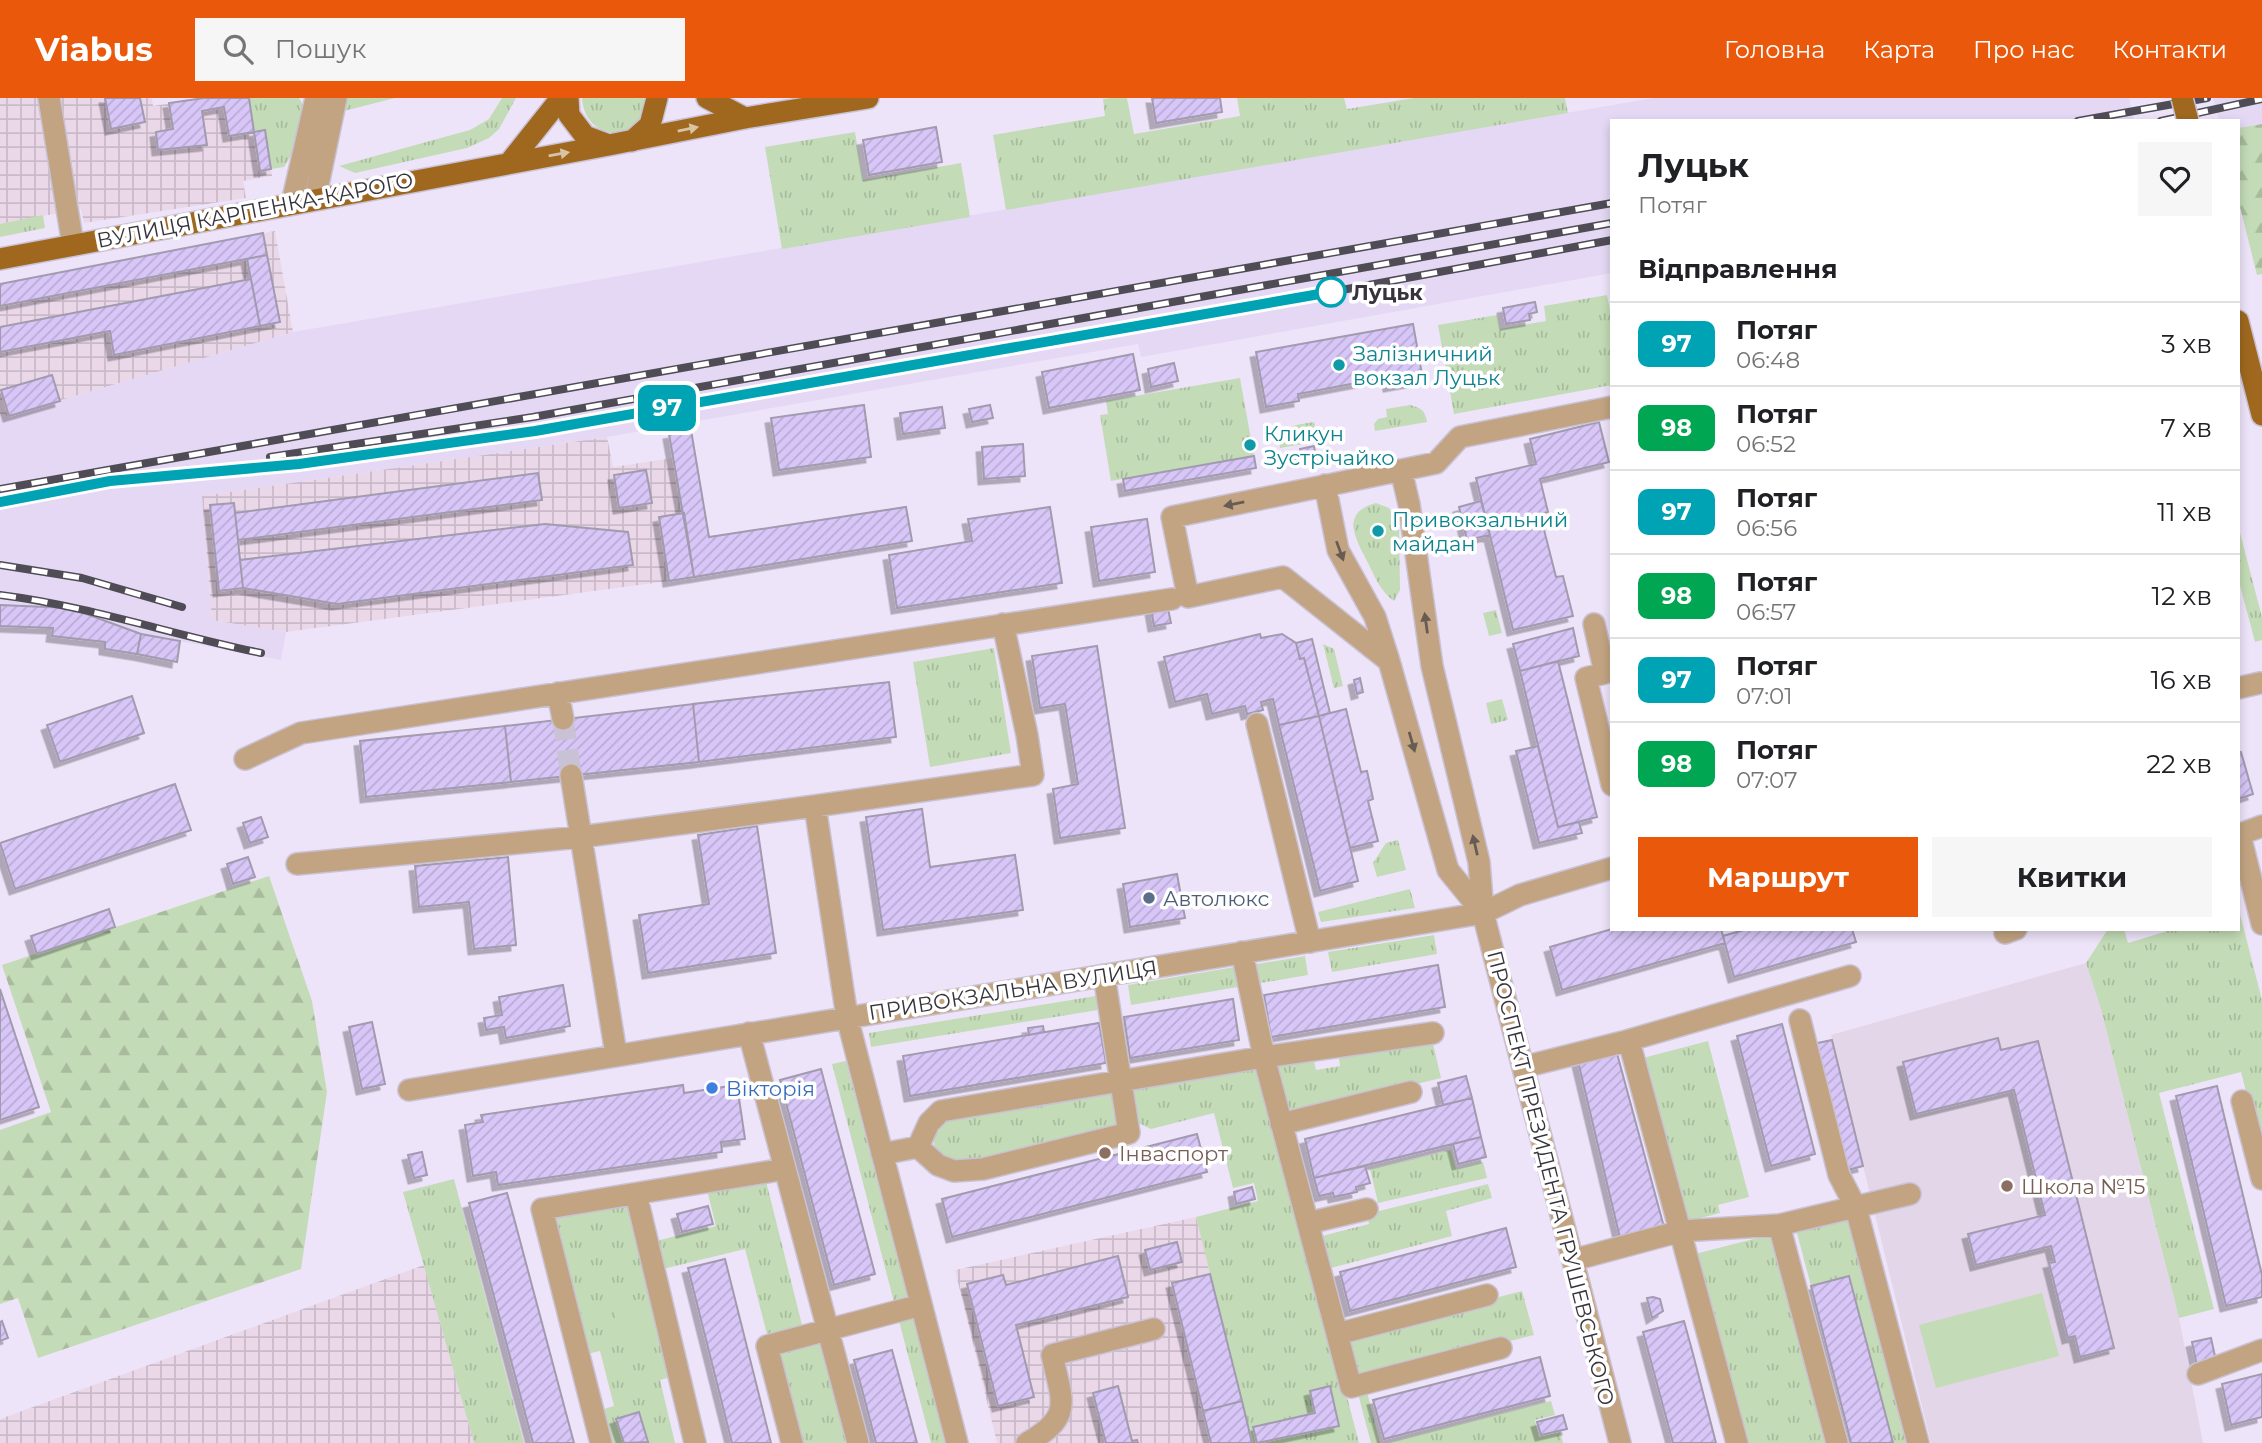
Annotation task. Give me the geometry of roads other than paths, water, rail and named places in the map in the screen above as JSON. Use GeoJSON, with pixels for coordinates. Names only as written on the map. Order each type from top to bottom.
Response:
{"type":"FeatureCollection","features":[{"type":"Feature","properties":{"kind":"main road"},"geometry":{"type":"LineString","coordinates":[[510,162],[561,98]]}},
{"type":"Feature","properties":{"kind":"main road"},"geometry":{"type":"LineString","coordinates":[[568,98],[569,115],[585,136],[609,145]]}},
{"type":"Feature","properties":{"kind":"main road"},"geometry":{"type":"LineString","coordinates":[[632,141],[650,125],[657,98]]}},
{"type":"Feature","properties":{"kind":"main road"},"geometry":{"type":"LineString","coordinates":[[707,98],[745,118],[869,98]]}},
{"type":"Feature","properties":{"kind":"main road"},"geometry":{"type":"LineString","coordinates":[[2182,98],[2187,119]]}},
{"type":"Feature","properties":{"kind":"main road","name":"ВУЛИЦЯ КАРПЕНКА-КАРОГО"},"geometry":{"type":"LineString","coordinates":[[0,258],[745,118]]}},
{"type":"Feature","properties":{"kind":"main road"},"geometry":{"type":"LineString","coordinates":[[2240,329],[2262,415]]}},
{"type":"Feature","properties":{"kind":"street"},"geometry":{"type":"LineString","coordinates":[[49,98],[73,245]]}},
{"type":"Feature","properties":{"kind":"street"},"geometry":{"type":"LineString","coordinates":[[292,203],[316,98]]}},
{"type":"Feature","properties":{"kind":"street"},"geometry":{"type":"LineString","coordinates":[[315,199],[336,98]]}},
{"type":"Feature","properties":{"kind":"street"},"geometry":{"type":"LineString","coordinates":[[306,144],[327,141]]}},
{"type":"Feature","properties":{"kind":"street"},"geometry":{"type":"LineString","coordinates":[[1389,661],[1283,577],[1188,597],[1172,517],[1436,463],[1460,437],[1610,407]]}},
{"type":"Feature","properties":{"kind":"street"},"geometry":{"type":"LineString","coordinates":[[1401,470],[1409,503],[1432,666],[1479,862],[1483,913]]}},
{"type":"Feature","properties":{"kind":"street"},"geometry":{"type":"LineString","coordinates":[[1325,485],[1338,550],[1375,617],[1448,870],[1483,913]]}},
{"type":"Feature","properties":{"kind":"street"},"geometry":{"type":"LineString","coordinates":[[245,759],[302,733],[1172,599]]}},
{"type":"Feature","properties":{"kind":"street"},"geometry":{"type":"LineString","coordinates":[[298,864],[580,837],[1033,775],[1003,624]]}},
{"type":"Feature","properties":{"kind":"street"},"geometry":{"type":"LineString","coordinates":[[1594,624],[1605,673],[1586,678],[1608,756]]}},
{"type":"Feature","properties":{"kind":"street"},"geometry":{"type":"LineString","coordinates":[[558,693],[563,719]]}},
{"type":"Feature","properties":{"kind":"street"},"geometry":{"type":"LineString","coordinates":[[1257,724],[1310,942]]}},
{"type":"Feature","properties":{"kind":"street"},"geometry":{"type":"LineString","coordinates":[[571,775],[616,1054]]}},
{"type":"Feature","properties":{"kind":"street"},"geometry":{"type":"LineString","coordinates":[[815,806],[846,1017],[957,1443]]}},
{"type":"Feature","properties":{"kind":"street"},"geometry":{"type":"LineString","coordinates":[[2240,834],[2262,826]]}},
{"type":"Feature","properties":{"kind":"street"},"geometry":{"type":"LineString","coordinates":[[2240,839],[2262,924]]}},
{"type":"Feature","properties":{"kind":"street","name":"ПРИВОКЗАЛЬНА ВУЛИЦЯ"},"geometry":{"type":"LineString","coordinates":[[409,1090],[1483,913],[1520,895],[1610,869]]}},
{"type":"Feature","properties":{"kind":"street","name":"ПРОСПЕКТ ПРЕЗИДЕНТА ГРУШЕВСЬКОГО"},"geometry":{"type":"LineString","coordinates":[[1483,913],[1620,1443]]}},
{"type":"Feature","properties":{"kind":"street"},"geometry":{"type":"LineString","coordinates":[[1242,953],[1264,1057],[1351,1387],[1500,1348]]}},
{"type":"Feature","properties":{"kind":"street"},"geometry":{"type":"LineString","coordinates":[[918,1147],[938,1165],[954,1171],[984,1169],[1129,1133],[1104,975]]}},
{"type":"Feature","properties":{"kind":"street"},"geometry":{"type":"LineString","coordinates":[[1523,1067],[1629,1041],[1850,976]]}},
{"type":"Feature","properties":{"kind":"street"},"geometry":{"type":"LineString","coordinates":[[1800,1020],[1839,1175],[1856,1208],[1917,1443]]}},
{"type":"Feature","properties":{"kind":"street"},"geometry":{"type":"LineString","coordinates":[[749,1033],[858,1443]]}},
{"type":"Feature","properties":{"kind":"street"},"geometry":{"type":"LineString","coordinates":[[918,1147],[929,1123],[941,1111],[1264,1057],[1433,1033]]}},
{"type":"Feature","properties":{"kind":"street"},"geometry":{"type":"LineString","coordinates":[[1629,1041],[1737,1443]]}},
{"type":"Feature","properties":{"kind":"street"},"geometry":{"type":"LineString","coordinates":[[1281,1124],[1411,1092]]}},
{"type":"Feature","properties":{"kind":"street"},"geometry":{"type":"LineString","coordinates":[[2242,1101],[2262,1179]]}},
{"type":"Feature","properties":{"kind":"street"},"geometry":{"type":"LineString","coordinates":[[882,1154],[918,1147]]}},
{"type":"Feature","properties":{"kind":"street"},"geometry":{"type":"LineString","coordinates":[[601,1443],[542,1209],[785,1169]]}},
{"type":"Feature","properties":{"kind":"street"},"geometry":{"type":"LineString","coordinates":[[636,1194],[695,1443]]}},
{"type":"Feature","properties":{"kind":"street"},"geometry":{"type":"LineString","coordinates":[[1573,1260],[1681,1231],[1779,1225],[1910,1194]]}},
{"type":"Feature","properties":{"kind":"street"},"geometry":{"type":"LineString","coordinates":[[1308,1223],[1367,1209]]}},
{"type":"Feature","properties":{"kind":"street"},"geometry":{"type":"LineString","coordinates":[[1779,1225],[1837,1443]]}},
{"type":"Feature","properties":{"kind":"street"},"geometry":{"type":"LineString","coordinates":[[1337,1334],[1487,1295]]}},
{"type":"Feature","properties":{"kind":"street"},"geometry":{"type":"LineString","coordinates":[[792,1443],[767,1346],[921,1305]]}},
{"type":"Feature","properties":{"kind":"street"},"geometry":{"type":"LineString","coordinates":[[1027,1443],[1048,1431],[1058,1419],[1063,1404],[1052,1355],[1154,1329]]}},
{"type":"Feature","properties":{"kind":"street"},"geometry":{"type":"LineString","coordinates":[[2198,1374],[2262,1350]]}},
{"type":"Feature","properties":{"kind":"tunnel"},"geometry":{"type":"LineString","coordinates":[[563,719],[571,775]]}},
{"type":"Feature","properties":{"kind":"railway"},"geometry":{"type":"LineString","coordinates":[[2089,119],[2207,98]]}},
{"type":"Feature","properties":{"kind":"railway"},"geometry":{"type":"LineString","coordinates":[[2170,119],[2262,99]]}},
{"type":"Feature","properties":{"kind":"railway"},"geometry":{"type":"LineString","coordinates":[[0,489],[1610,203]]}},
{"type":"Feature","properties":{"kind":"railway"},"geometry":{"type":"LineString","coordinates":[[270,457],[533,417],[1610,223]]}},
{"type":"Feature","properties":{"kind":"railway"},"geometry":{"type":"LineString","coordinates":[[0,502],[110,481],[299,464],[535,431],[1331,292],[1610,240]]}},
{"type":"Feature","properties":{"kind":"railway"},"geometry":{"type":"LineString","coordinates":[[0,565],[82,578],[182,607]]}},
{"type":"Feature","properties":{"kind":"railway"},"geometry":{"type":"LineString","coordinates":[[0,595],[98,613],[261,653]]}},
{"type":"Feature","properties":{"kind":"train","name":"97"},"geometry":{"type":"LineString","coordinates":[[0,502],[110,481],[299,464],[535,431],[1331,292]]}},
{"type":"Feature","properties":{"kind":"place","name":"Луцьк"},"geometry":{"type":"Point","coordinates":[1331,292]}},
{"type":"Feature","properties":{"kind":"place","name":"Залізничний вокзал Луцьк"},"geometry":{"type":"Point","coordinates":[1339,365]}},
{"type":"Feature","properties":{"kind":"place","name":"Кликун Зустрічайко"},"geometry":{"type":"Point","coordinates":[1250,445]}},
{"type":"Feature","properties":{"kind":"place","name":"Привокзальний майдан"},"geometry":{"type":"Point","coordinates":[1378,531]}},
{"type":"Feature","properties":{"kind":"place","name":"Автолюкс"},"geometry":{"type":"Point","coordinates":[1149,898]}},
{"type":"Feature","properties":{"kind":"place","name":"Вікторія"},"geometry":{"type":"Point","coordinates":[712,1088]}},
{"type":"Feature","properties":{"kind":"place","name":"Інваспорт"},"geometry":{"type":"Point","coordinates":[1105,1153]}},
{"type":"Feature","properties":{"kind":"place","name":"Школа №15"},"geometry":{"type":"Point","coordinates":[2007,1186]}}]}
